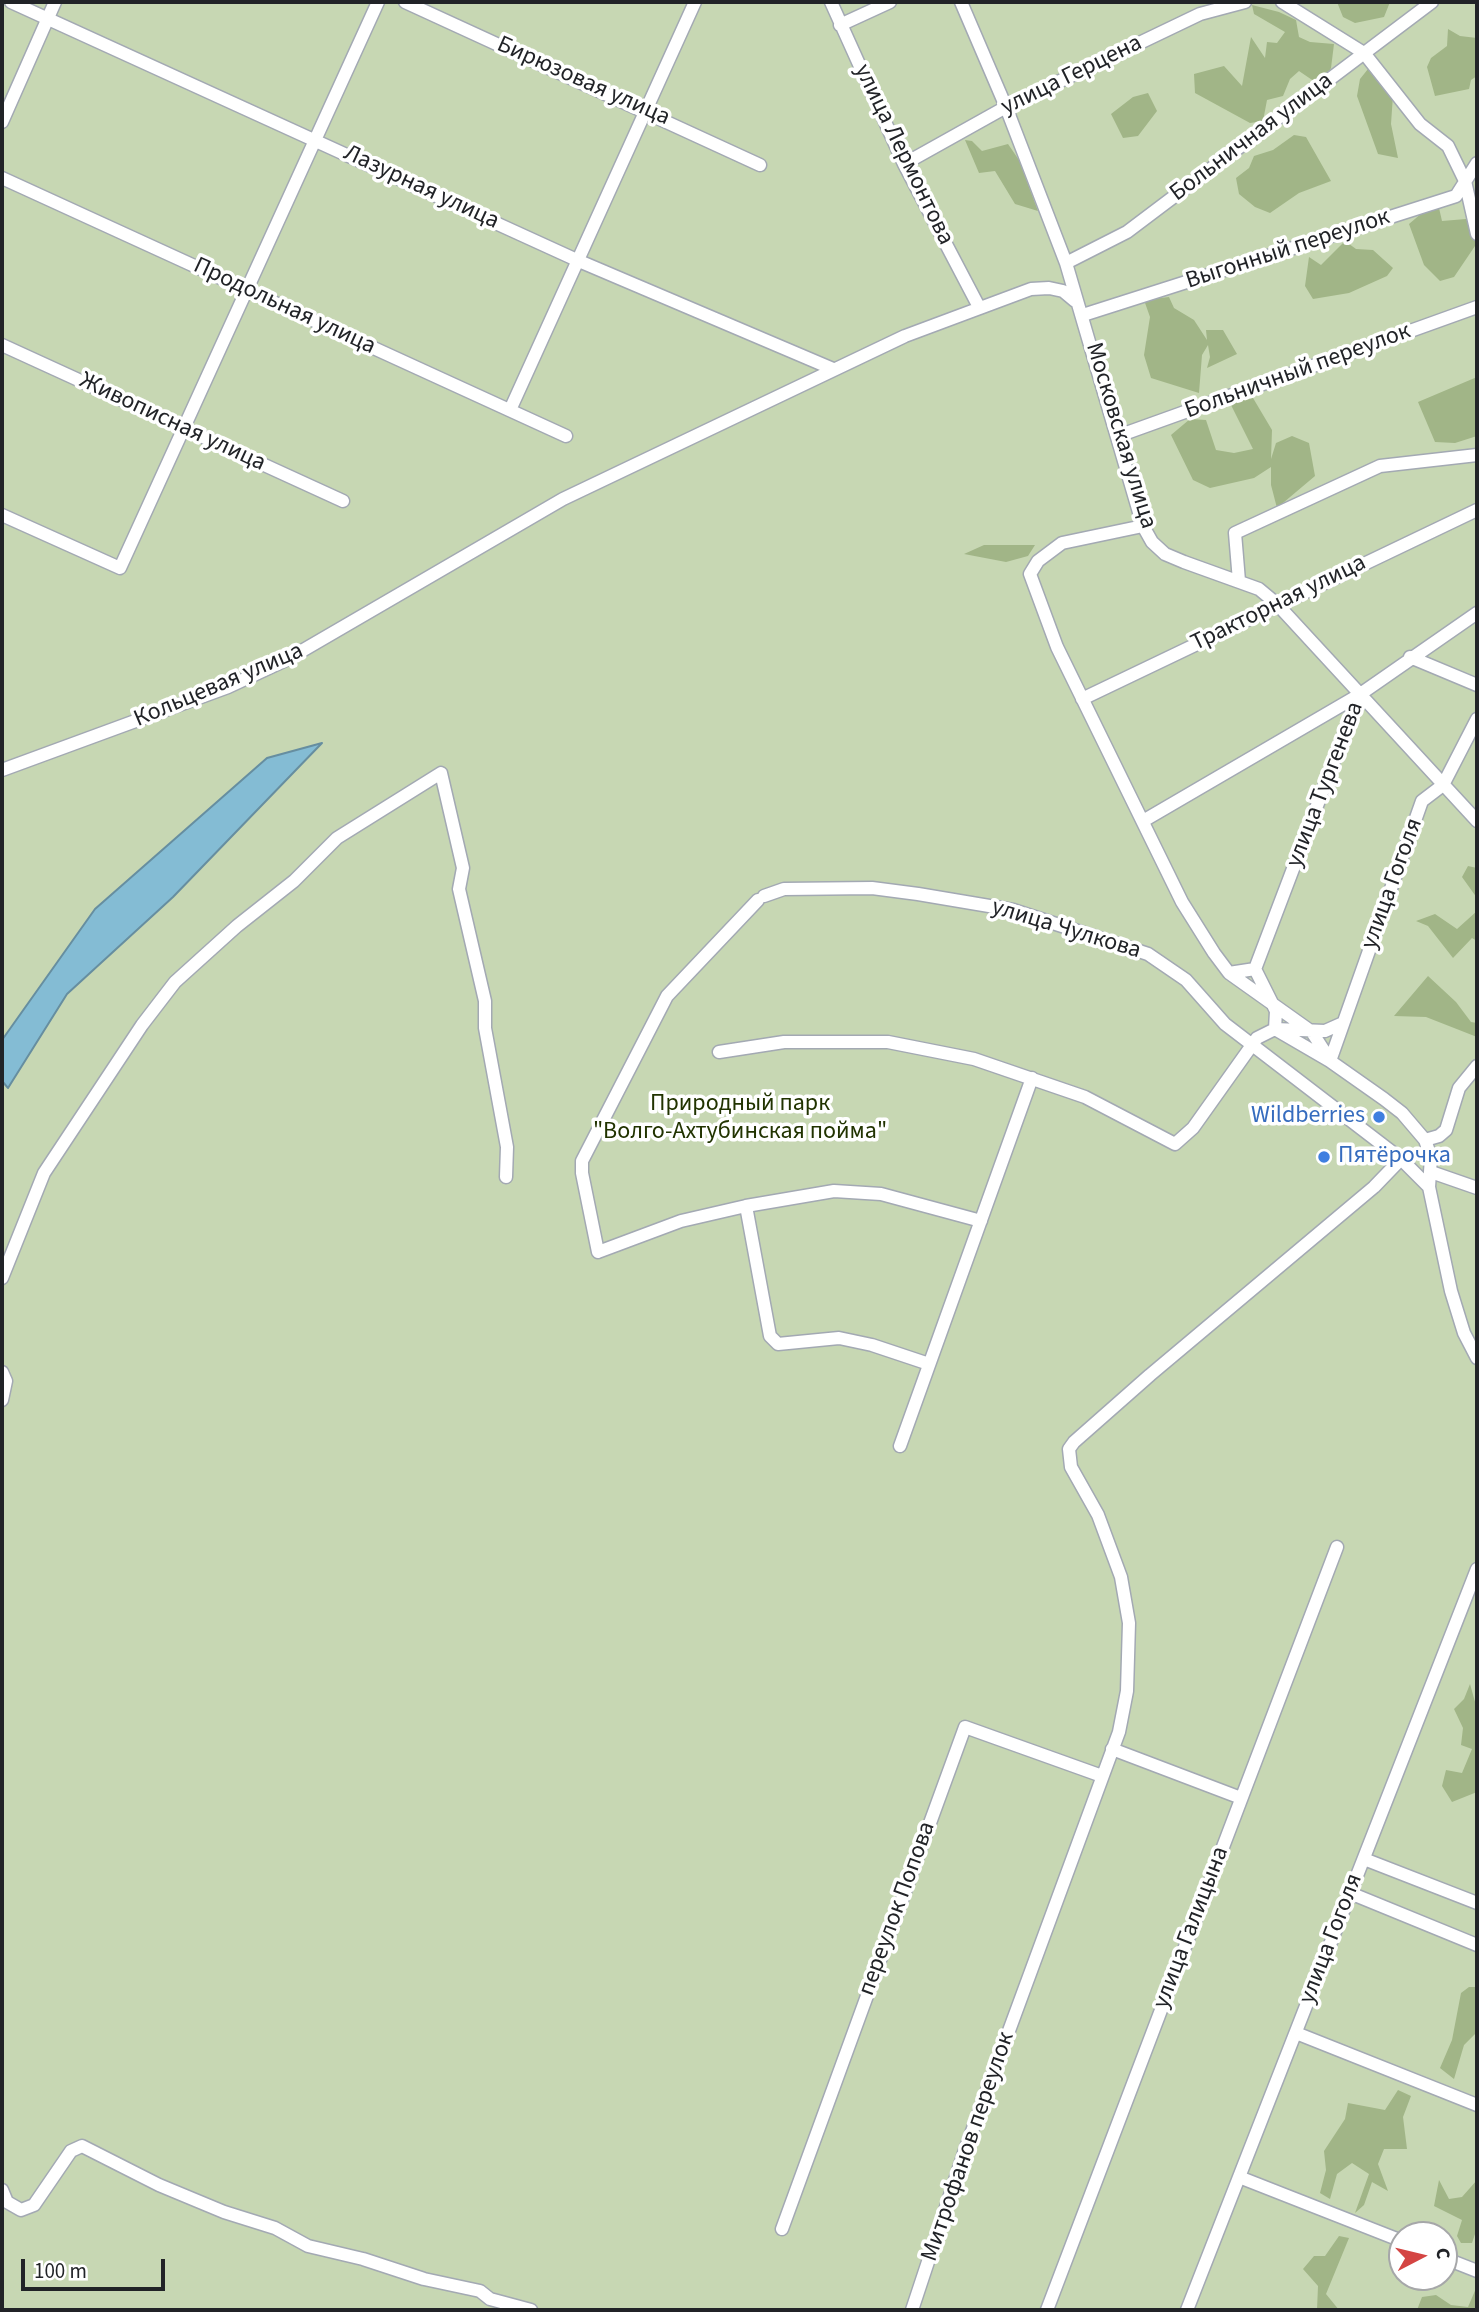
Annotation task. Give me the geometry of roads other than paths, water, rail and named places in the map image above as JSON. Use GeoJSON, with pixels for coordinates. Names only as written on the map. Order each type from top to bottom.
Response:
{"type":"FeatureCollection","features":[{"type":"Feature","properties":{"kind":"street","name":"Лазурная улица"},"geometry":{"type":"LineString","coordinates":[[12,2],[579,261],[833,369]]}},
{"type":"Feature","properties":{"kind":"street"},"geometry":{"type":"LineString","coordinates":[[2,122],[55,2]]}},
{"type":"Feature","properties":{"kind":"street"},"geometry":{"type":"LineString","coordinates":[[2,516],[120,568],[378,2]]}},
{"type":"Feature","properties":{"kind":"street","name":"Бирюзовая улица"},"geometry":{"type":"LineString","coordinates":[[405,2],[760,165]]}},
{"type":"Feature","properties":{"kind":"street"},"geometry":{"type":"LineString","coordinates":[[510,410],[695,2]]}},
{"type":"Feature","properties":{"kind":"street","name":"улица Лермонтова"},"geometry":{"type":"LineString","coordinates":[[831,2],[904,164],[979,307]]}},
{"type":"Feature","properties":{"kind":"street"},"geometry":{"type":"LineString","coordinates":[[840,26],[890,2]]}},
{"type":"Feature","properties":{"kind":"street","name":"Московская улица"},"geometry":{"type":"LineString","coordinates":[[961,2],[1006,107],[1066,263],[1143,526],[1152,542],[1165,554],[1259,589],[1277,604],[1477,821]]}},
{"type":"Feature","properties":{"kind":"street","name":"улица Герцена"},"geometry":{"type":"LineString","coordinates":[[904,164],[1006,107],[1200,14],[1245,2]]}},
{"type":"Feature","properties":{"kind":"street"},"geometry":{"type":"LineString","coordinates":[[1282,2],[1364,53],[1420,124],[1448,146],[1465,181],[1477,234]]}},
{"type":"Feature","properties":{"kind":"street","name":"Больничная улица"},"geometry":{"type":"LineString","coordinates":[[1066,263],[1127,232],[1432,2]]}},
{"type":"Feature","properties":{"kind":"street","name":"Выгонный переулок"},"geometry":{"type":"LineString","coordinates":[[1083,315],[1456,197],[1477,163]]}},
{"type":"Feature","properties":{"kind":"street","name":"Продольная улица"},"geometry":{"type":"LineString","coordinates":[[2,178],[566,436]]}},
{"type":"Feature","properties":{"kind":"street","name":"Кольцевая улица"},"geometry":{"type":"LineString","coordinates":[[2,770],[228,687],[288,659],[563,499],[905,336],[1031,289],[1049,288],[1063,291],[1075,301]]}},
{"type":"Feature","properties":{"kind":"street","name":"Больничный переулок"},"geometry":{"type":"LineString","coordinates":[[1118,436],[1477,307]]}},
{"type":"Feature","properties":{"kind":"street","name":"Живописная улица"},"geometry":{"type":"LineString","coordinates":[[2,345],[343,501]]}},
{"type":"Feature","properties":{"kind":"street"},"geometry":{"type":"LineString","coordinates":[[1239,580],[1235,533],[1380,466],[1477,455]]}},
{"type":"Feature","properties":{"kind":"street","name":"Тракторная улица"},"geometry":{"type":"LineString","coordinates":[[1082,699],[1477,510]]}},
{"type":"Feature","properties":{"kind":"street"},"geometry":{"type":"LineString","coordinates":[[1143,526],[1062,543],[1038,561],[1030,574],[1057,647],[1182,902],[1229,973],[1312,1032],[1330,1061]]}},
{"type":"Feature","properties":{"kind":"street","name":"улица Тургенева"},"geometry":{"type":"LineString","coordinates":[[1255,970],[1359,695],[1410,657],[1477,613]]}},
{"type":"Feature","properties":{"kind":"street"},"geometry":{"type":"LineString","coordinates":[[1410,657],[1477,685]]}},
{"type":"Feature","properties":{"kind":"street"},"geometry":{"type":"LineString","coordinates":[[1143,821],[1359,695]]}},
{"type":"Feature","properties":{"kind":"street","name":"улица Гоголя"},"geometry":{"type":"LineString","coordinates":[[1330,1061],[1422,801],[1443,785],[1477,719]]}},
{"type":"Feature","properties":{"kind":"street"},"geometry":{"type":"LineString","coordinates":[[2,1278],[44,1173],[142,1026],[176,982],[237,926],[294,881],[337,838],[441,773],[463,869],[459,890],[485,1001],[485,1028],[507,1147],[506,1177]]}},
{"type":"Feature","properties":{"kind":"street","name":"улица Чулкова"},"geometry":{"type":"LineString","coordinates":[[746,1206],[691,1219],[598,1252],[582,1161],[667,996],[761,898],[784,889],[872,888],[1013,910],[1148,954],[1186,980],[1225,1024],[1401,1159],[1429,1187]]}},
{"type":"Feature","properties":{"kind":"street"},"geometry":{"type":"LineString","coordinates":[[1229,973],[1255,970],[1276,1011],[1275,1029]]}},
{"type":"Feature","properties":{"kind":"street"},"geometry":{"type":"LineString","coordinates":[[719,1052],[784,1042],[888,1042],[974,1059],[1085,1097],[1175,1144],[1193,1128],[1257,1038],[1275,1029],[1325,1031],[1343,1023]]}},
{"type":"Feature","properties":{"kind":"street"},"geometry":{"type":"LineString","coordinates":[[1275,1029],[1330,1061],[1402,1113],[1425,1140],[1431,1157],[1429,1187],[1451,1291],[1464,1333],[1477,1358]]}},
{"type":"Feature","properties":{"kind":"street"},"geometry":{"type":"LineString","coordinates":[[1425,1140],[1446,1130],[1459,1088],[1477,1066]]}},
{"type":"Feature","properties":{"kind":"street"},"geometry":{"type":"LineString","coordinates":[[900,1446],[1032,1078]]}},
{"type":"Feature","properties":{"kind":"street","name":"Митрофанов переулок"},"geometry":{"type":"LineString","coordinates":[[912,2310],[964,2153],[1119,1732],[1127,1691],[1129,1623],[1114,1553],[1068,1459],[1074,1441],[1374,1186],[1401,1159]]}},
{"type":"Feature","properties":{"kind":"street"},"geometry":{"type":"LineString","coordinates":[[1431,1172],[1477,1188]]}},
{"type":"Feature","properties":{"kind":"street"},"geometry":{"type":"LineString","coordinates":[[929,1364],[872,1345],[839,1338],[778,1343],[769,1336],[746,1206],[834,1191],[881,1194],[981,1221]]}},
{"type":"Feature","properties":{"kind":"street"},"geometry":{"type":"LineString","coordinates":[[2,1372],[6,1381],[2,1400]]}},
{"type":"Feature","properties":{"kind":"street","name":"улица Галицына"},"geometry":{"type":"LineString","coordinates":[[1047,2310],[1337,1547]]}},
{"type":"Feature","properties":{"kind":"street","name":"улица Гоголя"},"geometry":{"type":"LineString","coordinates":[[1187,2310],[1477,1569]]}},
{"type":"Feature","properties":{"kind":"street","name":"переулок Попова"},"geometry":{"type":"LineString","coordinates":[[782,2229],[965,1727],[1101,1776]]}},
{"type":"Feature","properties":{"kind":"street"},"geometry":{"type":"LineString","coordinates":[[1112,1749],[1241,1798]]}},
{"type":"Feature","properties":{"kind":"street"},"geometry":{"type":"LineString","coordinates":[[1364,1858],[1476,1899]]}},
{"type":"Feature","properties":{"kind":"street"},"geometry":{"type":"LineString","coordinates":[[1350,1893],[1477,1945]]}},
{"type":"Feature","properties":{"kind":"street"},"geometry":{"type":"LineString","coordinates":[[1296,2033],[1477,2105]]}},
{"type":"Feature","properties":{"kind":"street"},"geometry":{"type":"LineString","coordinates":[[2,2190],[7,2202],[21,2210],[34,2205],[71,2151],[82,2146],[159,2185],[224,2212],[275,2228],[309,2246],[363,2259],[424,2279],[480,2291],[490,2299],[531,2310]]}},
{"type":"Feature","properties":{"kind":"street"},"geometry":{"type":"LineString","coordinates":[[1239,2177],[1388,2236]]}},
{"type":"Feature","properties":{"kind":"street"},"geometry":{"type":"LineString","coordinates":[[1458,2264],[1477,2271]]}},
{"type":"Feature","properties":{"kind":"water"},"geometry":{"type":"Polygon","coordinates":[[[322,743],[173,897],[67,994],[8,1088],[2,1081],[2,1040],[95,909],[267,758],[322,743]]]}},
{"type":"Feature","properties":{"kind":"place","name":"Wildberries"},"geometry":{"type":"Point","coordinates":[1379,1117]}},
{"type":"Feature","properties":{"kind":"place","name":"Пятёрочка"},"geometry":{"type":"Point","coordinates":[1324,1157]}},
{"type":"Feature","properties":{"kind":"park label","name":"Природный парк \"Волго-Ахтубинская пойма\""},"geometry":{"type":"Point","coordinates":[740,1119]}}]}
